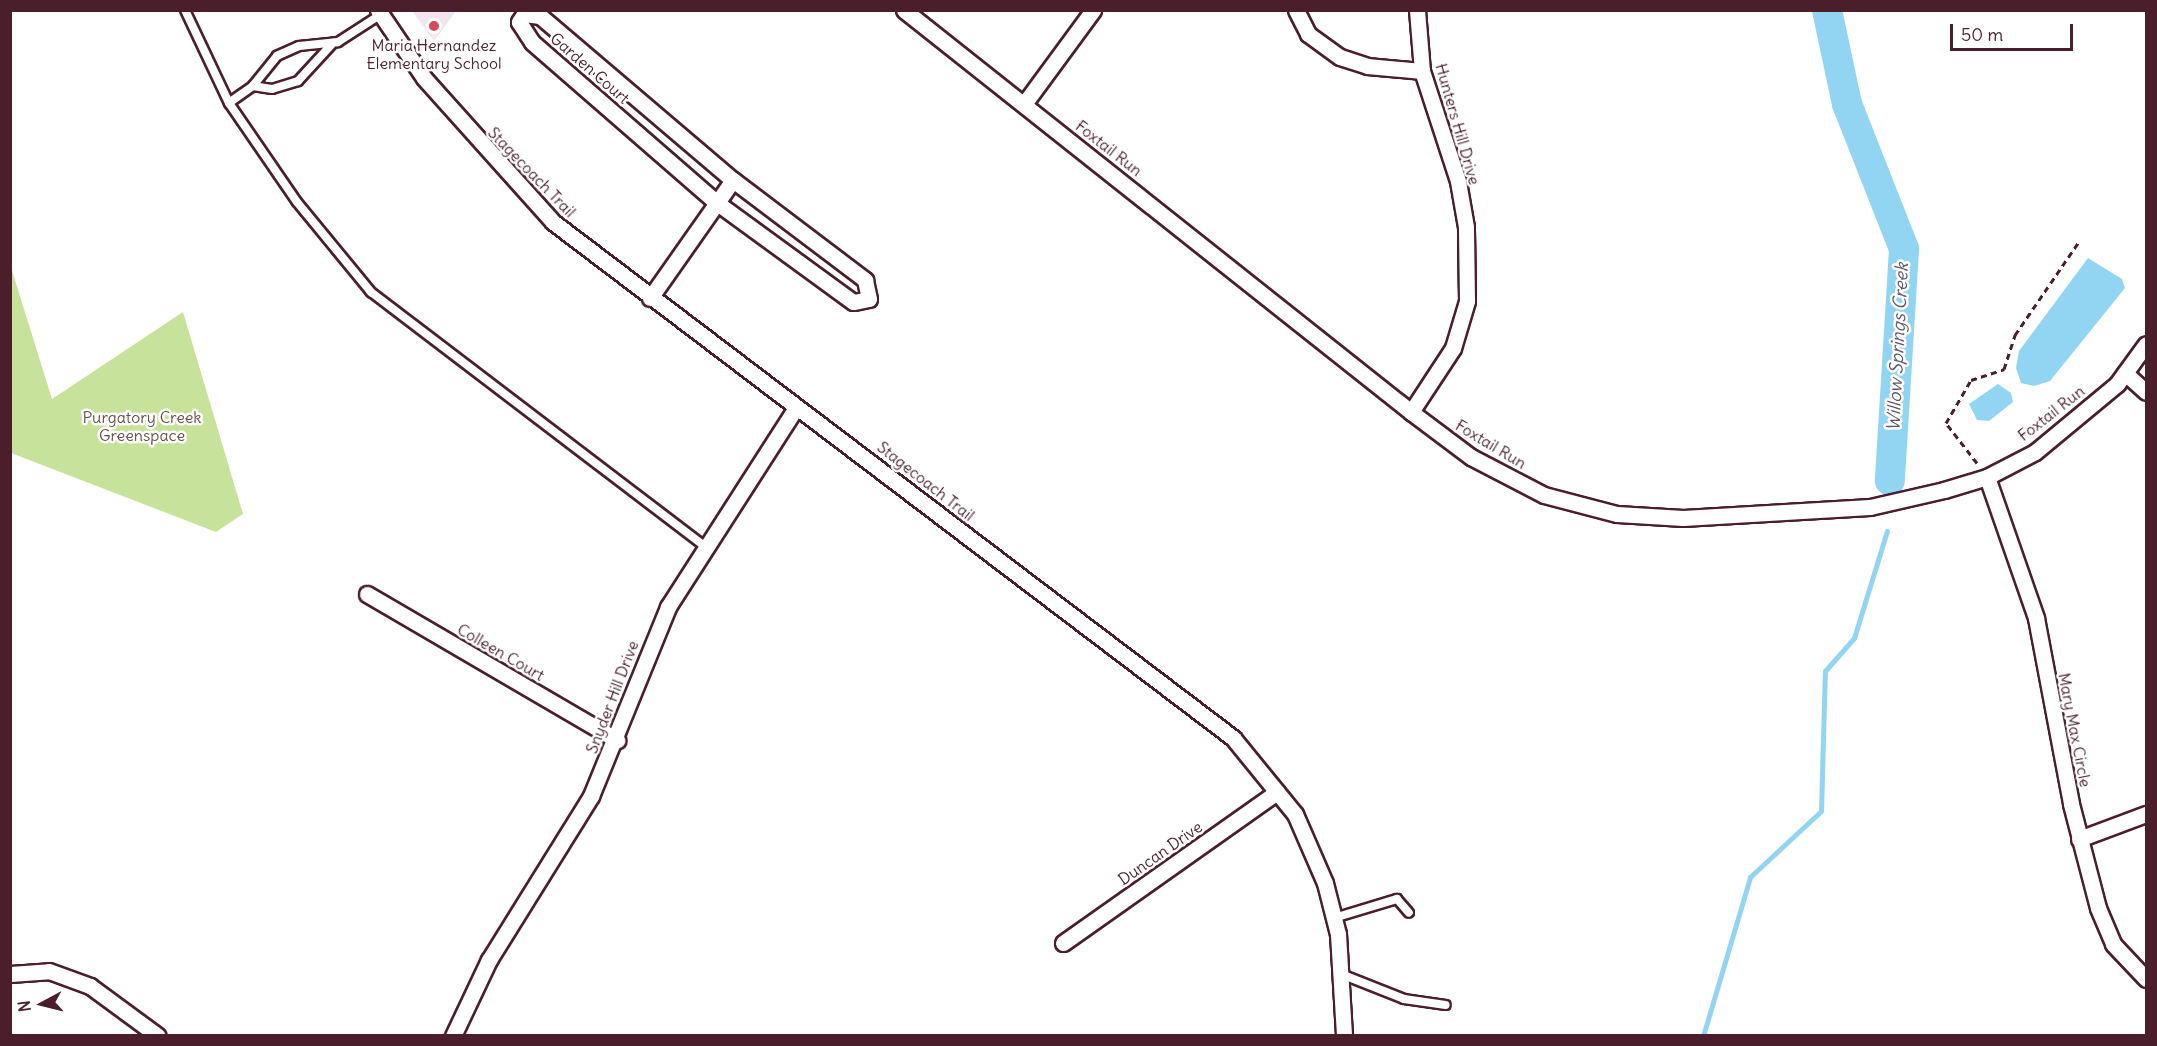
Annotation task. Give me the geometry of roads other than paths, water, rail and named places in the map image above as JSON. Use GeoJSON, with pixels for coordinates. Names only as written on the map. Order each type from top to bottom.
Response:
{"type":"FeatureCollection","features":[{"type":"Feature","properties":{"kind":"street","name":"Foxtail Run"},"geometry":{"type":"LineString","coordinates":[[904,10],[1411,412],[1471,457],[1544,495],[1617,514],[1683,518],[1870,507],[1987,477],[2035,452],[2125,373],[2146,344]]}},
{"type":"Feature","properties":{"kind":"street"},"geometry":{"type":"LineString","coordinates":[[1024,104],[1093,10]]}},
{"type":"Feature","properties":{"kind":"street"},"geometry":{"type":"LineString","coordinates":[[1296,10],[1308,34],[1340,57],[1367,66],[1422,71]]}},
{"type":"Feature","properties":{"kind":"street","name":"Hunters Hill Drive"},"geometry":{"type":"LineString","coordinates":[[1411,412],[1453,348],[1467,301],[1466,227],[1458,181],[1422,71],[1417,10]]}},
{"type":"Feature","properties":{"kind":"street","name":"Stagecoach Trail"},"geometry":{"type":"LineString","coordinates":[[382,12],[424,78],[485,152],[553,222],[796,408],[843,438],[1233,738],[1295,814],[1334,918],[1341,974],[1344,1035]]}},
{"type":"Feature","properties":{"kind":"street","name":"Garden Court"},"geometry":{"type":"LineString","coordinates":[[524,14],[540,16],[733,180],[865,280],[869,299],[852,302],[717,203],[532,42],[519,22],[524,14]]}},
{"type":"Feature","properties":{"kind":"street"},"geometry":{"type":"LineString","coordinates":[[650,298],[733,180]]}},
{"type":"Feature","properties":{"kind":"street"},"geometry":{"type":"LineString","coordinates":[[2125,373],[2146,392]]}},
{"type":"Feature","properties":{"kind":"street","name":"Snyder Hill Drive"},"geometry":{"type":"LineString","coordinates":[[453,1035],[489,960],[559,853],[618,740],[636,676],[668,607],[709,550],[796,408]]}},
{"type":"Feature","properties":{"kind":"street","name":"Mary Max Circle"},"geometry":{"type":"LineString","coordinates":[[1987,477],[2036,618],[2079,839],[2113,944],[2146,979]]}},
{"type":"Feature","properties":{"kind":"street","name":"Colleen Court"},"geometry":{"type":"LineString","coordinates":[[367,594],[618,740]]}},
{"type":"Feature","properties":{"kind":"street","name":"Duncan Drive"},"geometry":{"type":"LineString","coordinates":[[1063,943],[1277,792]]}},
{"type":"Feature","properties":{"kind":"street"},"geometry":{"type":"LineString","coordinates":[[2079,839],[2146,814]]}},
{"type":"Feature","properties":{"kind":"street"},"geometry":{"type":"LineString","coordinates":[[10,974],[49,971],[90,986],[158,1035]]}},
{"type":"Feature","properties":{"kind":"lane"},"geometry":{"type":"LineString","coordinates":[[184,10],[229,102],[297,202],[371,292],[709,550]]}},
{"type":"Feature","properties":{"kind":"lane"},"geometry":{"type":"LineString","coordinates":[[253,86],[272,89],[298,81],[333,43],[382,12]]}},
{"type":"Feature","properties":{"kind":"lane"},"geometry":{"type":"LineString","coordinates":[[229,102],[253,86],[277,56],[299,46],[333,43]]}},
{"type":"Feature","properties":{"kind":"lane"},"geometry":{"type":"LineString","coordinates":[[1334,918],[1397,899],[1409,913]]}},
{"type":"Feature","properties":{"kind":"lane"},"geometry":{"type":"LineString","coordinates":[[1341,974],[1404,999],[1446,1005]]}},
{"type":"Feature","properties":{"kind":"water"},"geometry":{"type":"Polygon","coordinates":[[[2088,258],[2122,279],[2125,288],[2050,381],[2034,386],[2021,383],[2016,368],[2019,351],[2088,258]]]}},
{"type":"Feature","properties":{"kind":"water"},"geometry":{"type":"Polygon","coordinates":[[[1998,384],[2011,393],[2013,402],[1989,421],[1977,420],[1969,404],[1998,384]]]}},
{"type":"Feature","properties":{"kind":"waterway","name":"Willow Springs Creek"},"geometry":{"type":"LineString","coordinates":[[1827,10],[1847,104],[1904,249],[1890,481]]}},
{"type":"Feature","properties":{"kind":"waterway","name":"Willow Springs Creek"},"geometry":{"type":"LineString","coordinates":[[1703,1036],[1750,877],[1821,811],[1825,671],[1854,638],[1887,531]]}},
{"type":"Feature","properties":{"kind":"place","name":"Maria Hernandez Elementary School"},"geometry":{"type":"Point","coordinates":[434,26]}},
{"type":"Feature","properties":{"kind":"park label","name":"Purgatory Creek Greenspace"},"geometry":{"type":"Point","coordinates":[142,426]}}]}
